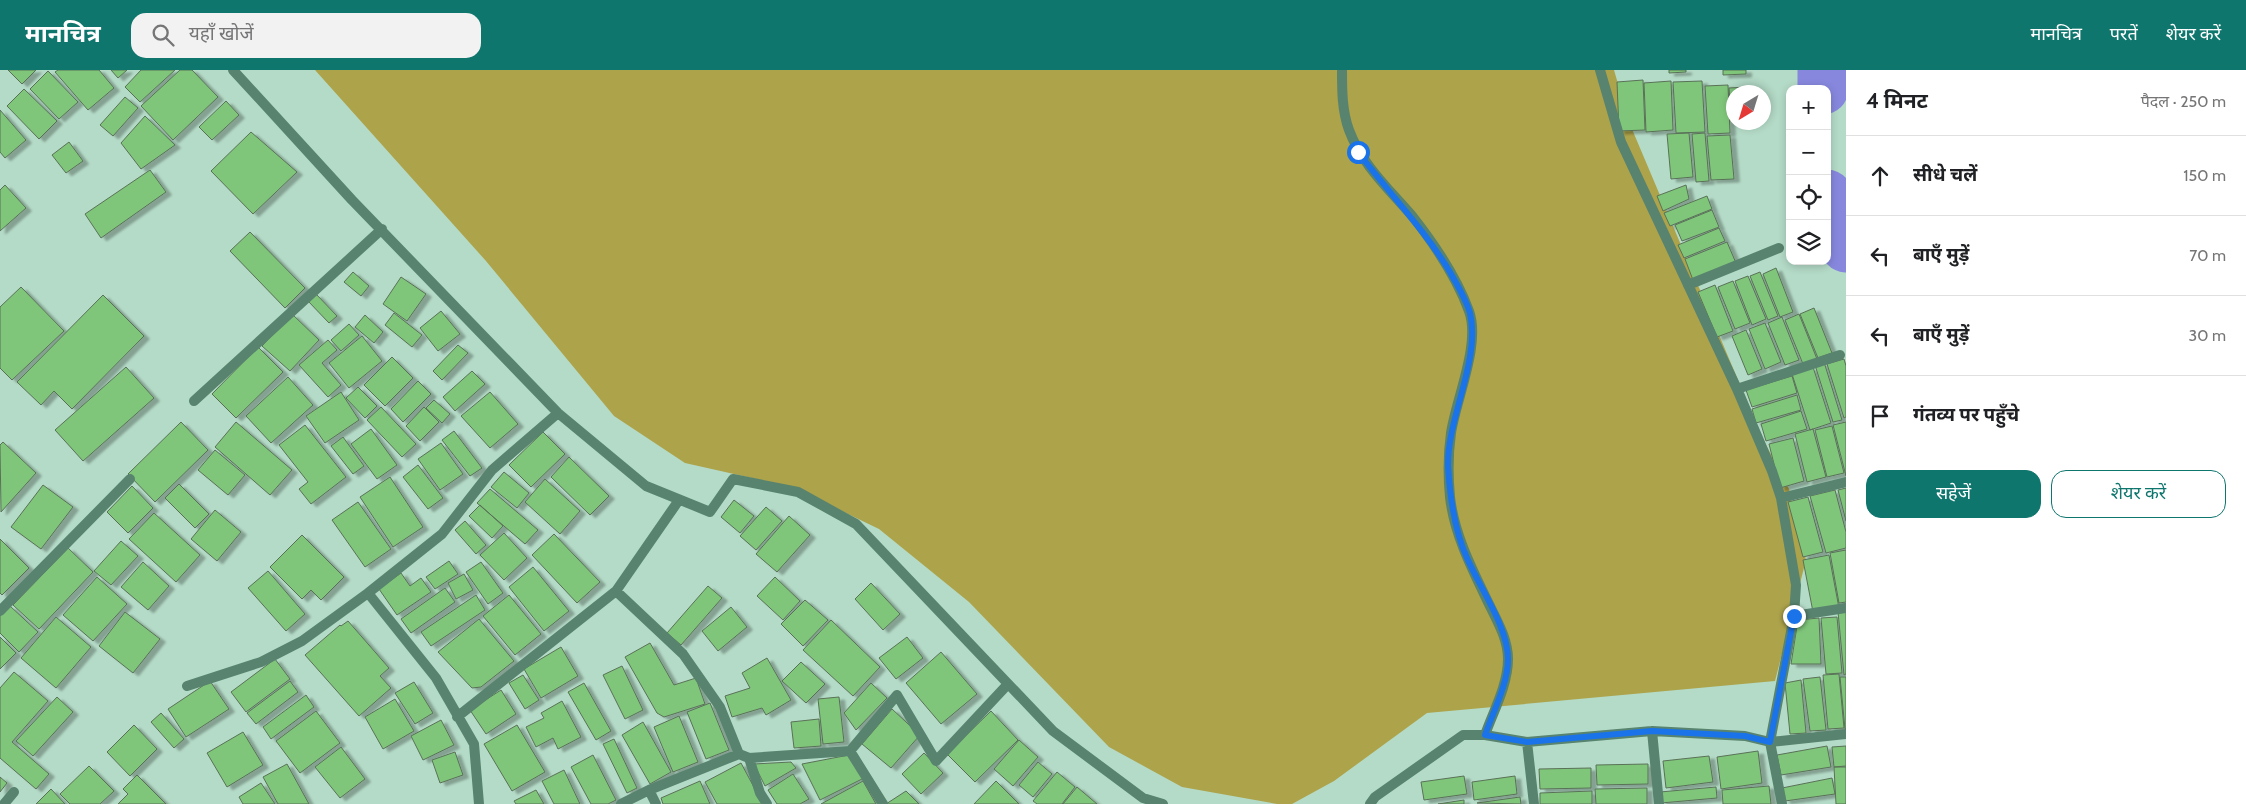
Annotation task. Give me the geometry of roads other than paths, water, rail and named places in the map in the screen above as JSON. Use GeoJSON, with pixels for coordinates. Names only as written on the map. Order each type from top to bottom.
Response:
{"type":"FeatureCollection","features":[{"type":"Feature","properties":{"kind":"street"},"geometry":{"type":"LineString","coordinates":[[233,70],[352,200],[382,228],[558,413],[646,486],[710,512],[732,478],[798,492],[856,524],[930,604],[1053,731],[1142,798],[1163,804]]}},
{"type":"Feature","properties":{"kind":"street"},"geometry":{"type":"LineString","coordinates":[[1342,70],[1342,100],[1348,128],[1358,152],[1382,184],[1413,218],[1440,256],[1460,289],[1470,314],[1471,338],[1468,362],[1451,432],[1448,463],[1450,499],[1466,556],[1507,643],[1508,661],[1504,681],[1485,735]]}},
{"type":"Feature","properties":{"kind":"street"},"geometry":{"type":"LineString","coordinates":[[1600,70],[1621,142],[1737,390],[1772,471],[1781,498],[1796,585],[1794,616],[1770,742],[1782,804]]}},
{"type":"Feature","properties":{"kind":"street"},"geometry":{"type":"LineString","coordinates":[[194,401],[382,228]]}},
{"type":"Feature","properties":{"kind":"street"},"geometry":{"type":"LineString","coordinates":[[1688,285],[1779,248]]}},
{"type":"Feature","properties":{"kind":"street"},"geometry":{"type":"LineString","coordinates":[[1737,390],[1840,355]]}},
{"type":"Feature","properties":{"kind":"street"},"geometry":{"type":"LineString","coordinates":[[187,686],[261,662],[302,641],[368,593],[442,534],[492,470],[558,413]]}},
{"type":"Feature","properties":{"kind":"street"},"geometry":{"type":"LineString","coordinates":[[0,611],[130,479]]}},
{"type":"Feature","properties":{"kind":"street"},"geometry":{"type":"LineString","coordinates":[[1781,498],[1846,482]]}},
{"type":"Feature","properties":{"kind":"street"},"geometry":{"type":"LineString","coordinates":[[457,716],[616,591],[679,500]]}},
{"type":"Feature","properties":{"kind":"street"},"geometry":{"type":"LineString","coordinates":[[616,591],[683,654],[720,707],[760,793],[767,804]]}},
{"type":"Feature","properties":{"kind":"street"},"geometry":{"type":"LineString","coordinates":[[368,593],[436,678],[474,744],[479,804]]}},
{"type":"Feature","properties":{"kind":"street"},"geometry":{"type":"LineString","coordinates":[[1794,616],[1846,608]]}},
{"type":"Feature","properties":{"kind":"street"},"geometry":{"type":"LineString","coordinates":[[621,804],[649,790],[744,756],[850,751],[897,695],[936,761],[1008,684]]}},
{"type":"Feature","properties":{"kind":"street"},"geometry":{"type":"LineString","coordinates":[[1370,804],[1375,797],[1463,735],[1485,735],[1527,742],[1652,731],[1745,736],[1770,742],[1846,734]]}},
{"type":"Feature","properties":{"kind":"street"},"geometry":{"type":"LineString","coordinates":[[1652,731],[1659,804]]}},
{"type":"Feature","properties":{"kind":"street"},"geometry":{"type":"LineString","coordinates":[[1527,742],[1534,804]]}},
{"type":"Feature","properties":{"kind":"street"},"geometry":{"type":"LineString","coordinates":[[850,751],[883,804]]}},
{"type":"Feature","properties":{"kind":"street"},"geometry":{"type":"LineString","coordinates":[[649,790],[656,804]]}},
{"type":"Feature","properties":{"kind":"street"},"geometry":{"type":"LineString","coordinates":[[4,804],[14,792]]}},
{"type":"Feature","properties":{"kind":"waterway"},"geometry":{"type":"LineString","coordinates":[[1823,70],[1823,85]]}},
{"type":"Feature","properties":{"kind":"waterway"},"geometry":{"type":"LineString","coordinates":[[1831,206],[1846,247]]}}]}
